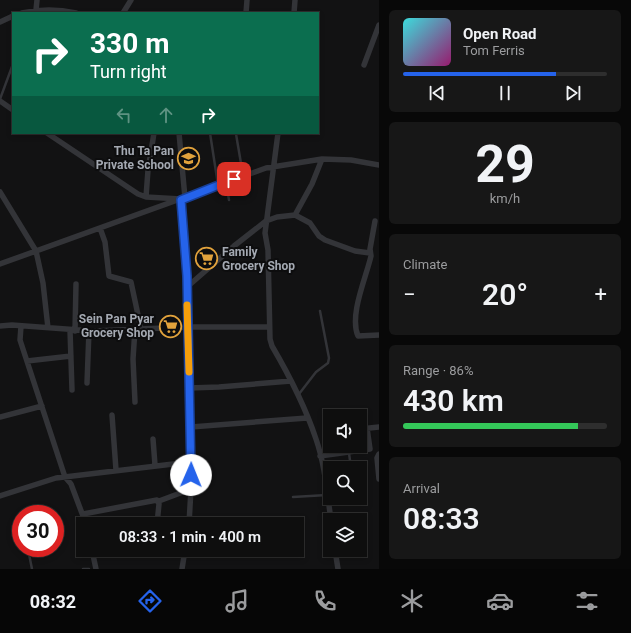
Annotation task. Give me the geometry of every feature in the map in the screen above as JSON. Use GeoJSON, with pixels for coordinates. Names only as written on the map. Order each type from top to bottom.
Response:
{"type":"FeatureCollection","features":[{"type":"Feature","properties":{"kind":"street"},"geometry":{"type":"LineString","coordinates":[[36,10],[38,0]]}},
{"type":"Feature","properties":{"kind":"street"},"geometry":{"type":"LineString","coordinates":[[125,12],[131,0]]}},
{"type":"Feature","properties":{"kind":"street"},"geometry":{"type":"LineString","coordinates":[[246,12],[247,0]]}},
{"type":"Feature","properties":{"kind":"street"},"geometry":{"type":"LineString","coordinates":[[294,12],[295,0]]}},
{"type":"Feature","properties":{"kind":"street"},"geometry":{"type":"LineString","coordinates":[[27,12],[36,10],[62,10],[71,12]]}},
{"type":"Feature","properties":{"kind":"street"},"geometry":{"type":"LineString","coordinates":[[0,22],[12,16]]}},
{"type":"Feature","properties":{"kind":"street"},"geometry":{"type":"LineString","coordinates":[[364,65],[379,25]]}},
{"type":"Feature","properties":{"kind":"street"},"geometry":{"type":"LineString","coordinates":[[0,100],[12,109]]}},
{"type":"Feature","properties":{"kind":"street"},"geometry":{"type":"LineString","coordinates":[[146,197],[148,170],[154,134]]}},
{"type":"Feature","properties":{"kind":"street"},"geometry":{"type":"LineString","coordinates":[[180,134],[187,287],[191,427],[191,489],[189,517]]}},
{"type":"Feature","properties":{"kind":"street"},"geometry":{"type":"LineString","coordinates":[[278,134],[265,233],[268,250],[269,327],[272,346],[298,394],[316,439],[323,472]]}},
{"type":"Feature","properties":{"kind":"street"},"geometry":{"type":"LineString","coordinates":[[53,135],[132,191],[146,197],[183,199]]}},
{"type":"Feature","properties":{"kind":"street"},"geometry":{"type":"LineString","coordinates":[[294,215],[312,184],[322,159]]}},
{"type":"Feature","properties":{"kind":"street"},"geometry":{"type":"LineString","coordinates":[[0,264],[273,166],[322,159],[351,160],[379,165]]}},
{"type":"Feature","properties":{"kind":"street"},"geometry":{"type":"LineString","coordinates":[[0,192],[36,251],[43,283],[48,328]]}},
{"type":"Feature","properties":{"kind":"street"},"geometry":{"type":"LineString","coordinates":[[187,287],[234,246],[266,221],[276,217],[294,215],[310,223],[319,236],[325,240],[355,251],[370,253]]}},
{"type":"Feature","properties":{"kind":"street"},"geometry":{"type":"LineString","coordinates":[[375,222],[369,265],[356,313],[355,325],[358,336],[379,335]]}},
{"type":"Feature","properties":{"kind":"street"},"geometry":{"type":"LineString","coordinates":[[100,228],[105,242],[109,276],[131,282],[138,329],[133,359],[135,402]]}},
{"type":"Feature","properties":{"kind":"street"},"geometry":{"type":"LineString","coordinates":[[72,390],[71,356],[76,284]]}},
{"type":"Feature","properties":{"kind":"street"},"geometry":{"type":"LineString","coordinates":[[0,326],[89,331],[188,327],[269,327]]}},
{"type":"Feature","properties":{"kind":"street"},"geometry":{"type":"LineString","coordinates":[[21,326],[20,340],[65,477],[71,484],[84,517]]}},
{"type":"Feature","properties":{"kind":"street"},"geometry":{"type":"LineString","coordinates":[[87,383],[89,331]]}},
{"type":"Feature","properties":{"kind":"street"},"geometry":{"type":"LineString","coordinates":[[27,360],[71,356]]}},
{"type":"Feature","properties":{"kind":"street"},"geometry":{"type":"LineString","coordinates":[[190,388],[291,381]]}},
{"type":"Feature","properties":{"kind":"street"},"geometry":{"type":"LineString","coordinates":[[0,417],[42,406]]}},
{"type":"Feature","properties":{"kind":"street"},"geometry":{"type":"LineString","coordinates":[[112,415],[116,470]]}},
{"type":"Feature","properties":{"kind":"street"},"geometry":{"type":"LineString","coordinates":[[191,427],[307,418]]}},
{"type":"Feature","properties":{"kind":"street"},"geometry":{"type":"LineString","coordinates":[[367,449],[370,449],[367,428],[379,427]]}},
{"type":"Feature","properties":{"kind":"street"},"geometry":{"type":"LineString","coordinates":[[153,439],[156,465]]}},
{"type":"Feature","properties":{"kind":"street"},"geometry":{"type":"LineString","coordinates":[[320,456],[332,453]]}},
{"type":"Feature","properties":{"kind":"street"},"geometry":{"type":"LineString","coordinates":[[379,454],[377,458],[379,479]]}},
{"type":"Feature","properties":{"kind":"street"},"geometry":{"type":"LineString","coordinates":[[0,496],[65,477],[190,462]]}},
{"type":"Feature","properties":{"kind":"street"},"geometry":{"type":"LineString","coordinates":[[83,514],[157,500],[159,501],[191,489]]}},
{"type":"Feature","properties":{"kind":"street"},"geometry":{"type":"LineString","coordinates":[[158,517],[159,501]]}},
{"type":"Feature","properties":{"kind":"street"},"geometry":{"type":"LineString","coordinates":[[93,557],[96,569]]}},
{"type":"Feature","properties":{"kind":"street"},"geometry":{"type":"LineString","coordinates":[[182,569],[184,557]]}},
{"type":"Feature","properties":{"kind":"street"},"geometry":{"type":"LineString","coordinates":[[336,557],[338,569]]}},
{"type":"Feature","properties":{"kind":"lane"},"geometry":{"type":"LineString","coordinates":[[0,100],[12,67]]}},
{"type":"Feature","properties":{"kind":"lane"},"geometry":{"type":"LineString","coordinates":[[210,134],[218,185]]}},
{"type":"Feature","properties":{"kind":"lane"},"geometry":{"type":"LineString","coordinates":[[236,134],[243,176]]}},
{"type":"Feature","properties":{"kind":"lane"},"geometry":{"type":"LineString","coordinates":[[226,182],[228,200]]}},
{"type":"Feature","properties":{"kind":"lane"},"geometry":{"type":"LineString","coordinates":[[298,394],[316,372],[328,363],[329,358],[320,311]]}},
{"type":"Feature","properties":{"kind":"lane"},"geometry":{"type":"LineString","coordinates":[[293,497],[323,494]]}},
{"type":"Feature","properties":{"kind":"lane"},"geometry":{"type":"LineString","coordinates":[[30,557],[32,569]]}},
{"type":"Feature","properties":{"kind":"lane"},"geometry":{"type":"LineString","coordinates":[[83,569],[89,569]]}},
{"type":"Feature","properties":{"kind":"slow traffic"},"geometry":{"type":"LineString","coordinates":[[187,305],[189,372]]}},
{"type":"Feature","properties":{"kind":"place","name":"Thu Ta Pan Private School"},"geometry":{"type":"Point","coordinates":[189,158]}},
{"type":"Feature","properties":{"kind":"place","name":"Family Grocery Shop"},"geometry":{"type":"Point","coordinates":[206,259]}},
{"type":"Feature","properties":{"kind":"place","name":"Sein Pan Pyar Grocery Shop"},"geometry":{"type":"Point","coordinates":[170,326]}},
{"type":"Feature","properties":{"kind":"route"},"geometry":{"type":"LineString","coordinates":[[191,475],[187,276],[181,200],[234,179]]}}]}
